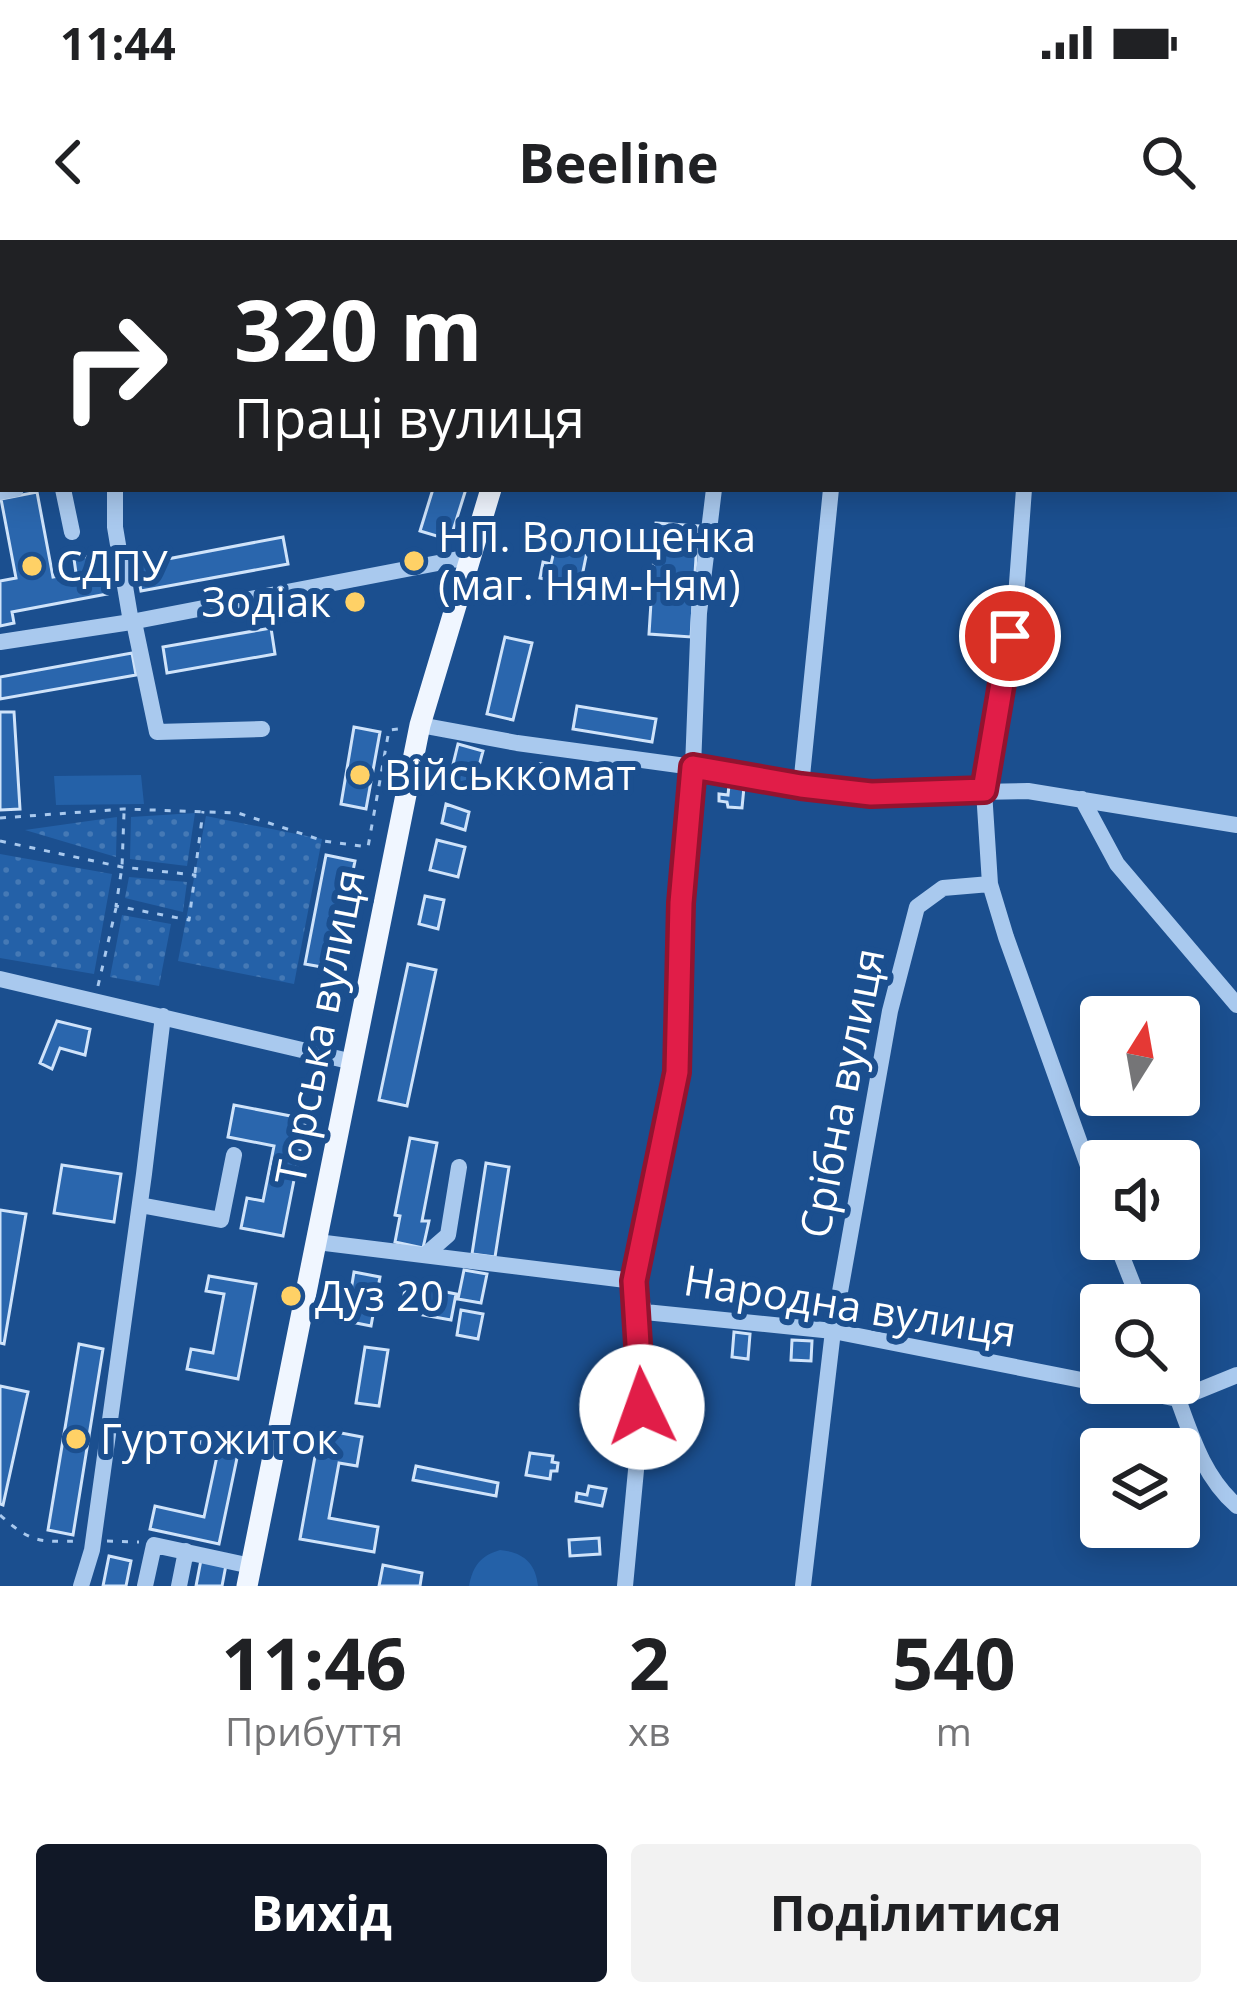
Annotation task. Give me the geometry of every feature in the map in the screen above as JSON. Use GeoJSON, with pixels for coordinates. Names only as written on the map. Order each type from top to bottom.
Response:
{"type":"FeatureCollection","features":[{"type":"Feature","properties":{"kind":"main road","name":"Торська вулиця"},"geometry":{"type":"LineString","coordinates":[[249,1576],[420,725],[490,492]]}},
{"type":"Feature","properties":{"kind":"street"},"geometry":{"type":"LineString","coordinates":[[64,492],[72,532]]}},
{"type":"Feature","properties":{"kind":"street"},"geometry":{"type":"LineString","coordinates":[[115,492],[115,527],[157,732],[262,729]]}},
{"type":"Feature","properties":{"kind":"street"},"geometry":{"type":"LineString","coordinates":[[625,1586],[642,1407],[634,1281],[677,1072],[681,903],[700,613],[714,492]]}},
{"type":"Feature","properties":{"kind":"street"},"geometry":{"type":"LineString","coordinates":[[801,786],[831,492]]}},
{"type":"Feature","properties":{"kind":"street"},"geometry":{"type":"LineString","coordinates":[[1024,492],[1016,597],[984,790],[990,884],[1080,1144]]}},
{"type":"Feature","properties":{"kind":"street"},"geometry":{"type":"LineString","coordinates":[[0,643],[469,557]]}},
{"type":"Feature","properties":{"kind":"street"},"geometry":{"type":"LineString","coordinates":[[420,725],[801,786],[871,794],[1028,791],[1237,825]]}},
{"type":"Feature","properties":{"kind":"street"},"geometry":{"type":"LineString","coordinates":[[1082,799],[1117,864],[1237,1005]]}},
{"type":"Feature","properties":{"kind":"street","name":"Срібна вулиця"},"geometry":{"type":"LineString","coordinates":[[803,1586],[833,1331],[890,1011],[917,907],[943,888],[990,884]]}},
{"type":"Feature","properties":{"kind":"street"},"geometry":{"type":"LineString","coordinates":[[0,980],[353,1062]]}},
{"type":"Feature","properties":{"kind":"street"},"geometry":{"type":"LineString","coordinates":[[81,1586],[92,1541],[163,1016]]}},
{"type":"Feature","properties":{"kind":"street"},"geometry":{"type":"LineString","coordinates":[[140,1205],[221,1220],[234,1155]]}},
{"type":"Feature","properties":{"kind":"street"},"geometry":{"type":"LineString","coordinates":[[425,1256],[448,1234],[459,1167]]}},
{"type":"Feature","properties":{"kind":"street","name":"Народна вулиця"},"geometry":{"type":"LineString","coordinates":[[317,1243],[634,1281],[645,1312],[833,1331],[1080,1374]]}},
{"type":"Feature","properties":{"kind":"street"},"geometry":{"type":"LineString","coordinates":[[1200,1385],[1237,1375]]}},
{"type":"Feature","properties":{"kind":"street"},"geometry":{"type":"LineString","coordinates":[[1180,1404],[1216,1486],[1237,1506]]}},
{"type":"Feature","properties":{"kind":"street"},"geometry":{"type":"LineString","coordinates":[[145,1586],[154,1545],[186,1551],[249,1576]]}},
{"type":"Feature","properties":{"kind":"street"},"geometry":{"type":"LineString","coordinates":[[179,1586],[186,1551]]}},
{"type":"Feature","properties":{"kind":"path"},"geometry":{"type":"LineString","coordinates":[[0,818],[124,809],[238,813],[325,841],[368,848],[389,730],[420,725]]}},
{"type":"Feature","properties":{"kind":"path"},"geometry":{"type":"LineString","coordinates":[[94,1001],[116,906],[124,809]]}},
{"type":"Feature","properties":{"kind":"path"},"geometry":{"type":"LineString","coordinates":[[116,906],[189,920],[203,811]]}},
{"type":"Feature","properties":{"kind":"path"},"geometry":{"type":"LineString","coordinates":[[0,841],[122,867],[195,874]]}},
{"type":"Feature","properties":{"kind":"path"},"geometry":{"type":"LineString","coordinates":[[0,1515],[29,1538],[154,1545]]}},
{"type":"Feature","properties":{"kind":"shaded area"},"geometry":{"type":"Polygon","coordinates":[[[141,775],[144,804],[56,805],[54,776],[141,775]]]}},
{"type":"Feature","properties":{"kind":"shaded area"},"geometry":{"type":"Polygon","coordinates":[[[195,813],[187,866],[130,859],[131,817],[195,813]]]}},
{"type":"Feature","properties":{"kind":"shaded area"},"geometry":{"type":"Polygon","coordinates":[[[206,816],[322,839],[294,984],[178,961],[206,816]]]}},
{"type":"Feature","properties":{"kind":"shaded area"},"geometry":{"type":"Polygon","coordinates":[[[117,817],[116,857],[25,830],[117,817]]]}},
{"type":"Feature","properties":{"kind":"shaded area"},"geometry":{"type":"Polygon","coordinates":[[[0,854],[112,874],[94,974],[0,958],[0,854]]]}},
{"type":"Feature","properties":{"kind":"shaded area"},"geometry":{"type":"Polygon","coordinates":[[[129,877],[187,882],[183,912],[125,898],[129,877]]]}},
{"type":"Feature","properties":{"kind":"shaded area"},"geometry":{"type":"Polygon","coordinates":[[[122,915],[171,924],[159,986],[110,977],[122,915]]]}},
{"type":"Feature","properties":{"kind":"shaded area"},"geometry":{"type":"Polygon","coordinates":[[[500,1550],[527,1560],[538,1586],[469,1586],[479,1563],[500,1550]]]}},
{"type":"Feature","properties":{"kind":"building","name":"СДПУ"},"geometry":{"type":"Polygon","coordinates":[[[37,492],[53,577],[76,573],[74,559],[99,554],[107,594],[12,612],[14,623],[0,626],[0,581],[16,578],[1,499],[37,492]]]}},
{"type":"Feature","properties":{"kind":"building"},"geometry":{"type":"Polygon","coordinates":[[[432,492],[465,492],[450,540],[420,531],[432,492]]]}},
{"type":"Feature","properties":{"kind":"building"},"geometry":{"type":"Polygon","coordinates":[[[656,523],[698,526],[691,637],[649,634],[656,523]]]}},
{"type":"Feature","properties":{"kind":"building"},"geometry":{"type":"Polygon","coordinates":[[[549,529],[590,537],[580,586],[540,578],[543,562],[551,564],[555,547],[546,545],[549,529]]]}},
{"type":"Feature","properties":{"kind":"building"},"geometry":{"type":"Polygon","coordinates":[[[283,537],[288,564],[141,591],[136,565],[283,537]]]}},
{"type":"Feature","properties":{"kind":"building"},"geometry":{"type":"Polygon","coordinates":[[[271,628],[275,654],[167,673],[163,647],[271,628]]]}},
{"type":"Feature","properties":{"kind":"building"},"geometry":{"type":"Polygon","coordinates":[[[505,637],[532,643],[513,720],[487,714],[505,637]]]}},
{"type":"Feature","properties":{"kind":"building"},"geometry":{"type":"Polygon","coordinates":[[[132,653],[136,675],[0,699],[0,677],[132,653]]]}},
{"type":"Feature","properties":{"kind":"building"},"geometry":{"type":"Polygon","coordinates":[[[577,706],[656,719],[652,742],[573,729],[577,706]]]}},
{"type":"Feature","properties":{"kind":"building"},"geometry":{"type":"Polygon","coordinates":[[[0,712],[14,712],[20,809],[0,810],[0,712]]]}},
{"type":"Feature","properties":{"kind":"building"},"geometry":{"type":"Polygon","coordinates":[[[354,727],[380,732],[366,809],[341,804],[354,727]]]}},
{"type":"Feature","properties":{"kind":"building"},"geometry":{"type":"Polygon","coordinates":[[[458,744],[483,751],[472,792],[448,785],[458,744]]]}},
{"type":"Feature","properties":{"kind":"building"},"geometry":{"type":"Polygon","coordinates":[[[532,763],[556,765],[554,784],[530,781],[532,763]]]}},
{"type":"Feature","properties":{"kind":"building"},"geometry":{"type":"Polygon","coordinates":[[[729,785],[744,787],[742,808],[719,801],[719,794],[728,795],[729,785]]]}},
{"type":"Feature","properties":{"kind":"building"},"geometry":{"type":"Polygon","coordinates":[[[446,804],[469,812],[465,830],[442,823],[446,804]]]}},
{"type":"Feature","properties":{"kind":"building"},"geometry":{"type":"Polygon","coordinates":[[[437,840],[465,847],[458,877],[430,870],[437,840]]]}},
{"type":"Feature","properties":{"kind":"building"},"geometry":{"type":"Polygon","coordinates":[[[326,855],[355,861],[333,969],[305,964],[326,855]]]}},
{"type":"Feature","properties":{"kind":"building"},"geometry":{"type":"Polygon","coordinates":[[[425,896],[444,900],[438,929],[419,924],[425,896]]]}},
{"type":"Feature","properties":{"kind":"building"},"geometry":{"type":"Polygon","coordinates":[[[408,964],[436,970],[407,1106],[379,1100],[408,964]]]}},
{"type":"Feature","properties":{"kind":"building"},"geometry":{"type":"Polygon","coordinates":[[[57,1021],[90,1029],[85,1055],[60,1048],[52,1069],[40,1063],[57,1021]]]}},
{"type":"Feature","properties":{"kind":"building"},"geometry":{"type":"Polygon","coordinates":[[[234,1105],[306,1119],[283,1236],[241,1228],[247,1198],[263,1201],[274,1146],[228,1137],[234,1105]]]}},
{"type":"Feature","properties":{"kind":"building"},"geometry":{"type":"Polygon","coordinates":[[[410,1138],[437,1143],[422,1221],[429,1221],[423,1248],[395,1242],[400,1216],[395,1215],[410,1138]]]}},
{"type":"Feature","properties":{"kind":"building"},"geometry":{"type":"Polygon","coordinates":[[[486,1163],[509,1167],[495,1257],[472,1254],[486,1163]]]}},
{"type":"Feature","properties":{"kind":"building"},"geometry":{"type":"Polygon","coordinates":[[[62,1165],[121,1174],[114,1222],[54,1213],[62,1165]]]}},
{"type":"Feature","properties":{"kind":"building"},"geometry":{"type":"Polygon","coordinates":[[[0,1210],[26,1214],[4,1344],[0,1343],[0,1210]]]}},
{"type":"Feature","properties":{"kind":"building"},"geometry":{"type":"Polygon","coordinates":[[[464,1270],[487,1274],[481,1303],[458,1299],[464,1270]]]}},
{"type":"Feature","properties":{"kind":"building"},"geometry":{"type":"Polygon","coordinates":[[[354,1272],[380,1277],[371,1326],[346,1321],[354,1272]]]}},
{"type":"Feature","properties":{"kind":"building"},"geometry":{"type":"Polygon","coordinates":[[[209,1276],[256,1284],[238,1379],[187,1369],[191,1349],[213,1353],[224,1294],[206,1291],[209,1276]]]}},
{"type":"Feature","properties":{"kind":"building"},"geometry":{"type":"Polygon","coordinates":[[[406,1284],[456,1294],[451,1320],[401,1311],[406,1284]]]}},
{"type":"Feature","properties":{"kind":"building"},"geometry":{"type":"Polygon","coordinates":[[[461,1310],[483,1314],[478,1339],[457,1335],[461,1310]]]}},
{"type":"Feature","properties":{"kind":"building"},"geometry":{"type":"Polygon","coordinates":[[[734,1332],[750,1334],[748,1359],[732,1357],[734,1332]]]}},
{"type":"Feature","properties":{"kind":"building"},"geometry":{"type":"Polygon","coordinates":[[[792,1340],[812,1341],[811,1361],[791,1360],[792,1340]]]}},
{"type":"Feature","properties":{"kind":"building","name":"Гуртожиток"},"geometry":{"type":"Polygon","coordinates":[[[79,1344],[103,1349],[73,1535],[48,1530],[79,1344]]]}},
{"type":"Feature","properties":{"kind":"building"},"geometry":{"type":"Polygon","coordinates":[[[365,1347],[388,1350],[379,1406],[356,1403],[365,1347]]]}},
{"type":"Feature","properties":{"kind":"building"},"geometry":{"type":"Polygon","coordinates":[[[0,1386],[28,1392],[3,1505],[0,1504],[0,1386]]]}},
{"type":"Feature","properties":{"kind":"building"},"geometry":{"type":"Polygon","coordinates":[[[595,1394],[616,1401],[615,1416],[582,1415],[582,1399],[595,1400],[595,1394]]]}},
{"type":"Feature","properties":{"kind":"building"},"geometry":{"type":"Polygon","coordinates":[[[320,1429],[362,1437],[357,1466],[339,1463],[329,1518],[378,1527],[374,1552],[300,1539],[320,1429]]]}},
{"type":"Feature","properties":{"kind":"building"},"geometry":{"type":"Polygon","coordinates":[[[202,1430],[241,1439],[219,1544],[150,1529],[155,1506],[204,1517],[217,1456],[198,1451],[202,1430]]]}},
{"type":"Feature","properties":{"kind":"building"},"geometry":{"type":"Polygon","coordinates":[[[530,1453],[553,1456],[557,1471],[551,1471],[550,1479],[526,1475],[530,1453]]]}},
{"type":"Feature","properties":{"kind":"building"},"geometry":{"type":"Polygon","coordinates":[[[416,1466],[498,1483],[496,1496],[413,1480],[416,1466]]]}},
{"type":"Feature","properties":{"kind":"building"},"geometry":{"type":"Polygon","coordinates":[[[589,1486],[606,1489],[602,1506],[576,1501],[577,1493],[587,1495],[589,1486]]]}},
{"type":"Feature","properties":{"kind":"building"},"geometry":{"type":"Polygon","coordinates":[[[599,1538],[600,1554],[570,1556],[569,1540],[599,1538]]]}},
{"type":"Feature","properties":{"kind":"building"},"geometry":{"type":"Polygon","coordinates":[[[109,1556],[131,1561],[126,1586],[103,1586],[109,1556]]]}},
{"type":"Feature","properties":{"kind":"building"},"geometry":{"type":"Polygon","coordinates":[[[201,1560],[226,1565],[222,1586],[196,1586],[201,1560]]]}},
{"type":"Feature","properties":{"kind":"building"},"geometry":{"type":"Polygon","coordinates":[[[383,1565],[422,1573],[420,1586],[379,1586],[383,1565]]]}},
{"type":"Feature","properties":{"kind":"place","name":"НП. Волощенка (маг. Ням-Ням)"},"geometry":{"type":"Point","coordinates":[414,561]}},
{"type":"Feature","properties":{"kind":"place","name":"СДПУ"},"geometry":{"type":"Point","coordinates":[32,566]}},
{"type":"Feature","properties":{"kind":"place","name":"Зодіак"},"geometry":{"type":"Point","coordinates":[355,602]}},
{"type":"Feature","properties":{"kind":"place","name":"Військкомат"},"geometry":{"type":"Point","coordinates":[360,775]}},
{"type":"Feature","properties":{"kind":"place","name":"Дуз 20"},"geometry":{"type":"Point","coordinates":[291,1296]}},
{"type":"Feature","properties":{"kind":"place","name":"Гуртожиток"},"geometry":{"type":"Point","coordinates":[76,1439]}},
{"type":"Feature","properties":{"kind":"route"},"geometry":{"type":"LineString","coordinates":[[642,1407],[634,1281],[677,1072],[681,903],[693,767],[871,794],[984,790],[1010,636]]}}]}
